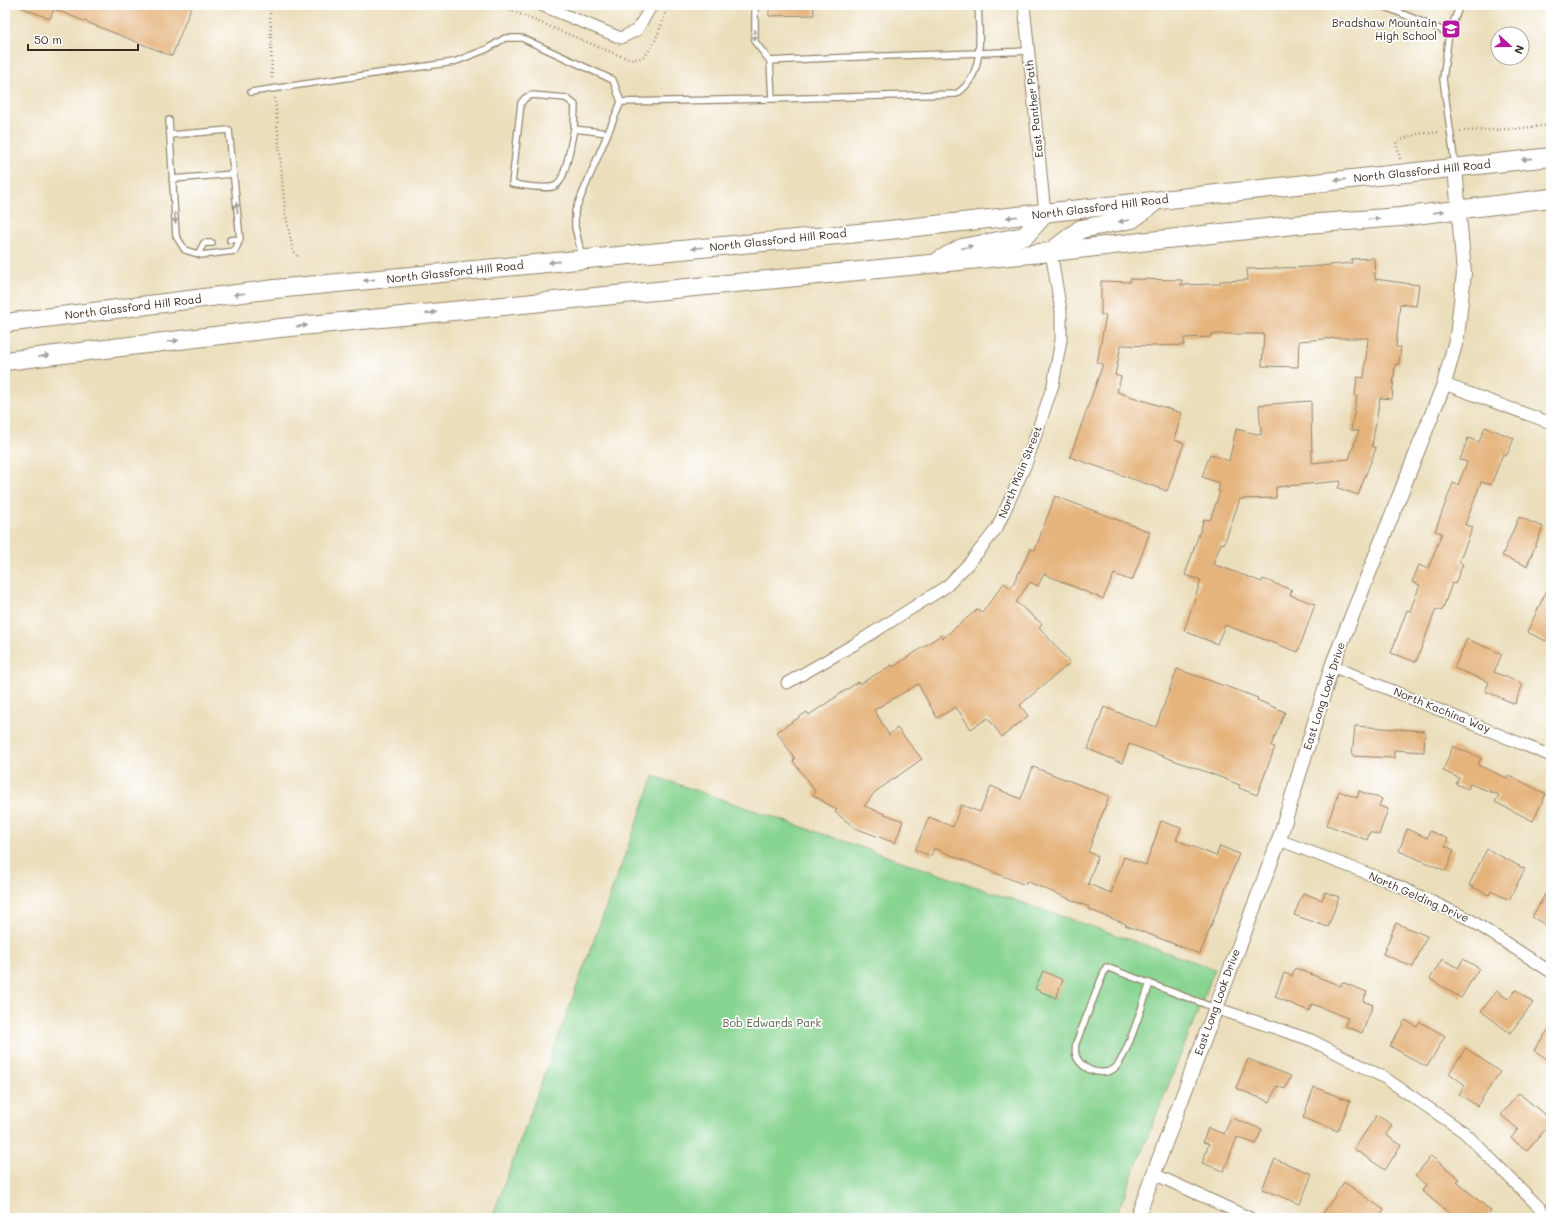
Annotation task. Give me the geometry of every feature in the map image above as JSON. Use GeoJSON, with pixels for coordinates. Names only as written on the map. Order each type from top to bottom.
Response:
{"type":"FeatureCollection","features":[{"type":"Feature","properties":{"kind":"main road","name":"North Glassford Hill Road"},"geometry":{"type":"LineString","coordinates":[[5,323],[275,289],[1045,213],[1551,157]]}},
{"type":"Feature","properties":{"kind":"main road"},"geometry":{"type":"LineString","coordinates":[[5,361],[280,328],[1051,252],[1293,225],[1400,217],[1551,198]]}},
{"type":"Feature","properties":{"kind":"main road"},"geometry":{"type":"LineString","coordinates":[[1051,252],[1081,229],[1132,219],[1157,200]]}},
{"type":"Feature","properties":{"kind":"main road"},"geometry":{"type":"LineString","coordinates":[[932,264],[962,248],[1026,236],[1045,213]]}},
{"type":"Feature","properties":{"kind":"street"},"geometry":{"type":"LineString","coordinates":[[542,5],[621,38],[637,30],[652,5]]}},
{"type":"Feature","properties":{"kind":"street","name":"East Panther Path"},"geometry":{"type":"LineString","coordinates":[[1024,5],[1045,213]]}},
{"type":"Feature","properties":{"kind":"street","name":"East Long Look Drive"},"geometry":{"type":"LineString","coordinates":[[1137,1218],[1278,840],[1332,666],[1444,384],[1457,337],[1464,273],[1455,167]]}},
{"type":"Feature","properties":{"kind":"street","name":"North Main Street"},"geometry":{"type":"LineString","coordinates":[[787,683],[855,644],[947,586],[971,561],[997,528],[1026,464],[1048,400],[1056,370],[1061,340],[1061,311],[1051,252]]}},
{"type":"Feature","properties":{"kind":"street"},"geometry":{"type":"LineString","coordinates":[[1444,384],[1551,423]]}},
{"type":"Feature","properties":{"kind":"street","name":"North Kachina Way"},"geometry":{"type":"LineString","coordinates":[[1332,666],[1551,756]]}},
{"type":"Feature","properties":{"kind":"street","name":"North Gelding Drive"},"geometry":{"type":"LineString","coordinates":[[1278,840],[1385,880],[1469,918],[1551,972]]}},
{"type":"Feature","properties":{"kind":"street"},"geometry":{"type":"LineString","coordinates":[[1215,1008],[1311,1040],[1385,1078],[1464,1132],[1540,1208],[1547,1218]]}},
{"type":"Feature","properties":{"kind":"street"},"geometry":{"type":"LineString","coordinates":[[1154,1174],[1250,1218]]}},
{"type":"Feature","properties":{"kind":"lane"},"geometry":{"type":"LineString","coordinates":[[754,5],[755,42],[770,61],[772,99]]}},
{"type":"Feature","properties":{"kind":"lane"},"geometry":{"type":"LineString","coordinates":[[621,102],[956,94],[964,88],[971,78],[980,52],[978,5]]}},
{"type":"Feature","properties":{"kind":"lane"},"geometry":{"type":"LineString","coordinates":[[1381,5],[1449,32]]}},
{"type":"Feature","properties":{"kind":"lane"},"geometry":{"type":"LineString","coordinates":[[1455,167],[1443,79],[1449,32],[1460,5]]}},
{"type":"Feature","properties":{"kind":"lane"},"geometry":{"type":"LineString","coordinates":[[251,92],[454,62],[487,49],[505,38],[522,38],[613,80],[621,102],[576,211],[575,227],[582,259]]}},
{"type":"Feature","properties":{"kind":"lane"},"geometry":{"type":"LineString","coordinates":[[770,61],[875,55],[1028,51]]}},
{"type":"Feature","properties":{"kind":"lane"},"geometry":{"type":"LineString","coordinates":[[532,95],[566,98],[575,105],[574,129],[562,179],[556,186],[550,187],[512,184],[521,103],[525,98],[532,95]]}},
{"type":"Feature","properties":{"kind":"lane"},"geometry":{"type":"LineString","coordinates":[[169,120],[176,236],[185,250],[198,254],[234,251],[240,239],[229,130],[170,135]]}},
{"type":"Feature","properties":{"kind":"lane"},"geometry":{"type":"LineString","coordinates":[[574,129],[608,133]]}},
{"type":"Feature","properties":{"kind":"lane"},"geometry":{"type":"LineString","coordinates":[[172,179],[233,174]]}},
{"type":"Feature","properties":{"kind":"lane"},"geometry":{"type":"LineString","coordinates":[[230,240],[240,239]]}},
{"type":"Feature","properties":{"kind":"lane"},"geometry":{"type":"LineString","coordinates":[[198,254],[204,243],[212,243]]}},
{"type":"Feature","properties":{"kind":"lane"},"geometry":{"type":"LineString","coordinates":[[1150,983],[1124,1054],[1117,1066],[1110,1071],[1099,1072],[1089,1070],[1079,1063],[1074,1053],[1076,1043],[1106,967],[1150,983],[1215,1008]]}},
{"type":"Feature","properties":{"kind":"path"},"geometry":{"type":"LineString","coordinates":[[270,5],[272,78]]}},
{"type":"Feature","properties":{"kind":"path"},"geometry":{"type":"LineString","coordinates":[[275,102],[285,212],[293,251],[299,257]]}},
{"type":"Feature","properties":{"kind":"green space","name":"Bob Edwards Park"},"geometry":{"type":"Polygon","coordinates":[[[654,776],[1215,969],[1115,1218],[492,1218],[654,776]]]}},
{"type":"Feature","properties":{"kind":"building"},"geometry":{"type":"Polygon","coordinates":[[[16,5],[192,5],[172,56],[54,9],[50,19],[16,5]]]}},
{"type":"Feature","properties":{"kind":"building"},"geometry":{"type":"Polygon","coordinates":[[[769,5],[813,5],[814,15],[769,16],[769,5]]]}},
{"type":"Feature","properties":{"kind":"building"},"geometry":{"type":"Polygon","coordinates":[[[1374,258],[1375,279],[1419,285],[1416,306],[1400,304],[1396,347],[1401,347],[1399,364],[1395,364],[1392,399],[1380,398],[1372,446],[1376,448],[1358,495],[1338,488],[1341,481],[1276,487],[1276,498],[1240,499],[1224,544],[1221,543],[1213,564],[1262,582],[1263,579],[1292,590],[1290,595],[1315,604],[1298,652],[1225,625],[1217,644],[1184,631],[1201,580],[1185,575],[1204,519],[1210,520],[1220,492],[1218,491],[1220,483],[1202,477],[1210,454],[1229,461],[1236,429],[1261,435],[1259,405],[1311,401],[1312,463],[1349,459],[1359,431],[1351,430],[1357,396],[1355,396],[1357,377],[1364,378],[1368,338],[1337,338],[1299,341],[1298,367],[1262,366],[1264,334],[1211,334],[1211,337],[1184,338],[1184,345],[1121,345],[1115,375],[1121,377],[1117,392],[1182,413],[1174,440],[1184,443],[1167,491],[1070,457],[1103,364],[1097,363],[1106,315],[1101,315],[1101,281],[1130,282],[1130,279],[1182,280],[1181,285],[1220,284],[1220,281],[1248,280],[1247,269],[1310,267],[1352,263],[1351,259],[1374,258]]]}},
{"type":"Feature","properties":{"kind":"building"},"geometry":{"type":"Polygon","coordinates":[[[1485,427],[1514,438],[1507,455],[1503,454],[1491,485],[1481,482],[1465,525],[1473,527],[1459,562],[1463,564],[1455,584],[1452,583],[1442,611],[1436,609],[1416,662],[1391,653],[1407,610],[1410,611],[1420,585],[1412,582],[1419,565],[1428,569],[1442,533],[1435,531],[1453,483],[1458,485],[1467,462],[1460,460],[1468,438],[1479,442],[1485,427]]]}},
{"type":"Feature","properties":{"kind":"building"},"geometry":{"type":"Polygon","coordinates":[[[1055,496],[1150,532],[1132,581],[1114,574],[1103,599],[1044,574],[1038,586],[1030,582],[1016,602],[1042,624],[1039,627],[1070,663],[1020,705],[1028,716],[1002,737],[988,718],[971,729],[956,707],[937,718],[918,684],[874,710],[889,735],[897,728],[922,759],[875,792],[864,806],[903,821],[895,843],[855,828],[835,812],[837,810],[813,795],[815,791],[793,761],[795,759],[777,732],[807,712],[809,715],[858,682],[860,684],[892,665],[893,667],[941,635],[943,638],[978,609],[982,613],[1004,583],[1011,588],[1031,549],[1035,550],[1055,496]]]}},
{"type":"Feature","properties":{"kind":"building"},"geometry":{"type":"Polygon","coordinates":[[[1519,517],[1543,527],[1527,566],[1502,556],[1519,517]]]}},
{"type":"Feature","properties":{"kind":"building"},"geometry":{"type":"Polygon","coordinates":[[[1551,581],[1551,629],[1546,641],[1527,632],[1551,581]]]}},
{"type":"Feature","properties":{"kind":"building"},"geometry":{"type":"Polygon","coordinates":[[[1467,639],[1502,654],[1494,672],[1523,684],[1515,704],[1485,691],[1489,682],[1454,668],[1467,639]]]}},
{"type":"Feature","properties":{"kind":"building"},"geometry":{"type":"Polygon","coordinates":[[[1177,669],[1258,698],[1257,700],[1285,712],[1271,746],[1275,747],[1257,795],[1239,788],[1240,785],[1129,744],[1122,763],[1088,749],[1104,707],[1156,727],[1177,669]]]}},
{"type":"Feature","properties":{"kind":"building"},"geometry":{"type":"Polygon","coordinates":[[[1355,726],[1425,731],[1424,752],[1394,750],[1394,758],[1352,756],[1355,726]]]}},
{"type":"Feature","properties":{"kind":"building"},"geometry":{"type":"Polygon","coordinates":[[[1453,746],[1481,758],[1478,765],[1507,778],[1508,775],[1546,794],[1533,821],[1495,802],[1499,795],[1470,784],[1468,789],[1456,784],[1459,778],[1443,771],[1453,746]]]}},
{"type":"Feature","properties":{"kind":"building"},"geometry":{"type":"Polygon","coordinates":[[[1033,767],[1109,796],[1088,852],[1098,856],[1088,884],[1111,893],[1124,857],[1146,865],[1161,821],[1181,828],[1176,840],[1216,856],[1220,846],[1239,854],[1200,954],[1125,925],[1126,924],[1088,909],[1089,907],[1026,881],[1025,885],[934,848],[931,856],[915,850],[929,817],[953,827],[961,805],[980,812],[991,786],[1021,799],[1033,767]]]}},
{"type":"Feature","properties":{"kind":"building"},"geometry":{"type":"Polygon","coordinates":[[[1339,791],[1357,798],[1359,791],[1382,799],[1379,806],[1388,809],[1379,835],[1370,832],[1367,840],[1327,825],[1339,791]]]}},
{"type":"Feature","properties":{"kind":"building"},"geometry":{"type":"Polygon","coordinates":[[[1407,829],[1427,838],[1430,831],[1448,839],[1445,846],[1454,850],[1446,871],[1399,851],[1407,829]]]}},
{"type":"Feature","properties":{"kind":"building"},"geometry":{"type":"Polygon","coordinates":[[[1487,849],[1525,869],[1509,900],[1491,891],[1489,895],[1469,885],[1487,849]]]}},
{"type":"Feature","properties":{"kind":"building"},"geometry":{"type":"Polygon","coordinates":[[[1551,884],[1551,928],[1532,917],[1551,884]]]}},
{"type":"Feature","properties":{"kind":"building"},"geometry":{"type":"Polygon","coordinates":[[[1325,892],[1339,897],[1328,927],[1294,915],[1303,893],[1322,900],[1325,892]]]}},
{"type":"Feature","properties":{"kind":"building"},"geometry":{"type":"Polygon","coordinates":[[[1396,923],[1427,936],[1413,967],[1383,954],[1396,923]]]}},
{"type":"Feature","properties":{"kind":"building"},"geometry":{"type":"Polygon","coordinates":[[[1442,959],[1458,968],[1463,959],[1479,968],[1461,998],[1430,979],[1442,959]]]}},
{"type":"Feature","properties":{"kind":"building"},"geometry":{"type":"Polygon","coordinates":[[[1295,968],[1341,986],[1342,982],[1367,992],[1363,1001],[1373,1005],[1362,1033],[1345,1026],[1348,1018],[1312,1004],[1309,1011],[1275,997],[1284,973],[1292,976],[1295,968]]]}},
{"type":"Feature","properties":{"kind":"building"},"geometry":{"type":"Polygon","coordinates":[[[1043,971],[1063,980],[1056,998],[1035,989],[1043,971]]]}},
{"type":"Feature","properties":{"kind":"building"},"geometry":{"type":"Polygon","coordinates":[[[1516,990],[1533,1003],[1510,1033],[1481,1011],[1497,991],[1508,999],[1516,990]]]}},
{"type":"Feature","properties":{"kind":"building"},"geometry":{"type":"Polygon","coordinates":[[[1405,1020],[1417,1027],[1420,1022],[1445,1036],[1427,1067],[1390,1046],[1405,1020]]]}},
{"type":"Feature","properties":{"kind":"building"},"geometry":{"type":"Polygon","coordinates":[[[1551,1026],[1551,1062],[1534,1050],[1551,1026]]]}},
{"type":"Feature","properties":{"kind":"building"},"geometry":{"type":"Polygon","coordinates":[[[1466,1048],[1500,1072],[1477,1106],[1459,1094],[1465,1085],[1449,1073],[1466,1048]]]}},
{"type":"Feature","properties":{"kind":"building"},"geometry":{"type":"Polygon","coordinates":[[[1248,1059],[1291,1076],[1285,1089],[1277,1086],[1270,1102],[1236,1088],[1248,1059]]]}},
{"type":"Feature","properties":{"kind":"building"},"geometry":{"type":"Polygon","coordinates":[[[1314,1087],[1350,1101],[1338,1131],[1303,1118],[1314,1087]]]}},
{"type":"Feature","properties":{"kind":"building"},"geometry":{"type":"Polygon","coordinates":[[[1519,1093],[1551,1120],[1551,1123],[1527,1151],[1511,1138],[1518,1129],[1501,1115],[1519,1093]]]}},
{"type":"Feature","properties":{"kind":"building"},"geometry":{"type":"Polygon","coordinates":[[[1377,1115],[1392,1125],[1386,1135],[1401,1145],[1385,1170],[1354,1149],[1377,1115]]]}},
{"type":"Feature","properties":{"kind":"building"},"geometry":{"type":"Polygon","coordinates":[[[1231,1118],[1262,1129],[1256,1144],[1237,1137],[1224,1171],[1202,1163],[1209,1144],[1203,1142],[1208,1128],[1224,1134],[1231,1118]]]}},
{"type":"Feature","properties":{"kind":"building"},"geometry":{"type":"Polygon","coordinates":[[[1431,1156],[1460,1179],[1457,1182],[1491,1211],[1484,1218],[1455,1218],[1422,1191],[1426,1185],[1415,1176],[1431,1156]]]}},
{"type":"Feature","properties":{"kind":"building"},"geometry":{"type":"Polygon","coordinates":[[[1275,1159],[1312,1174],[1300,1204],[1262,1189],[1275,1159]]]}},
{"type":"Feature","properties":{"kind":"building"},"geometry":{"type":"Polygon","coordinates":[[[1344,1182],[1384,1210],[1379,1218],[1320,1218],[1344,1182]]]}},
{"type":"Feature","properties":{"kind":"place","name":"Bradshaw Mountain High School"},"geometry":{"type":"Point","coordinates":[1451,29]}}]}
